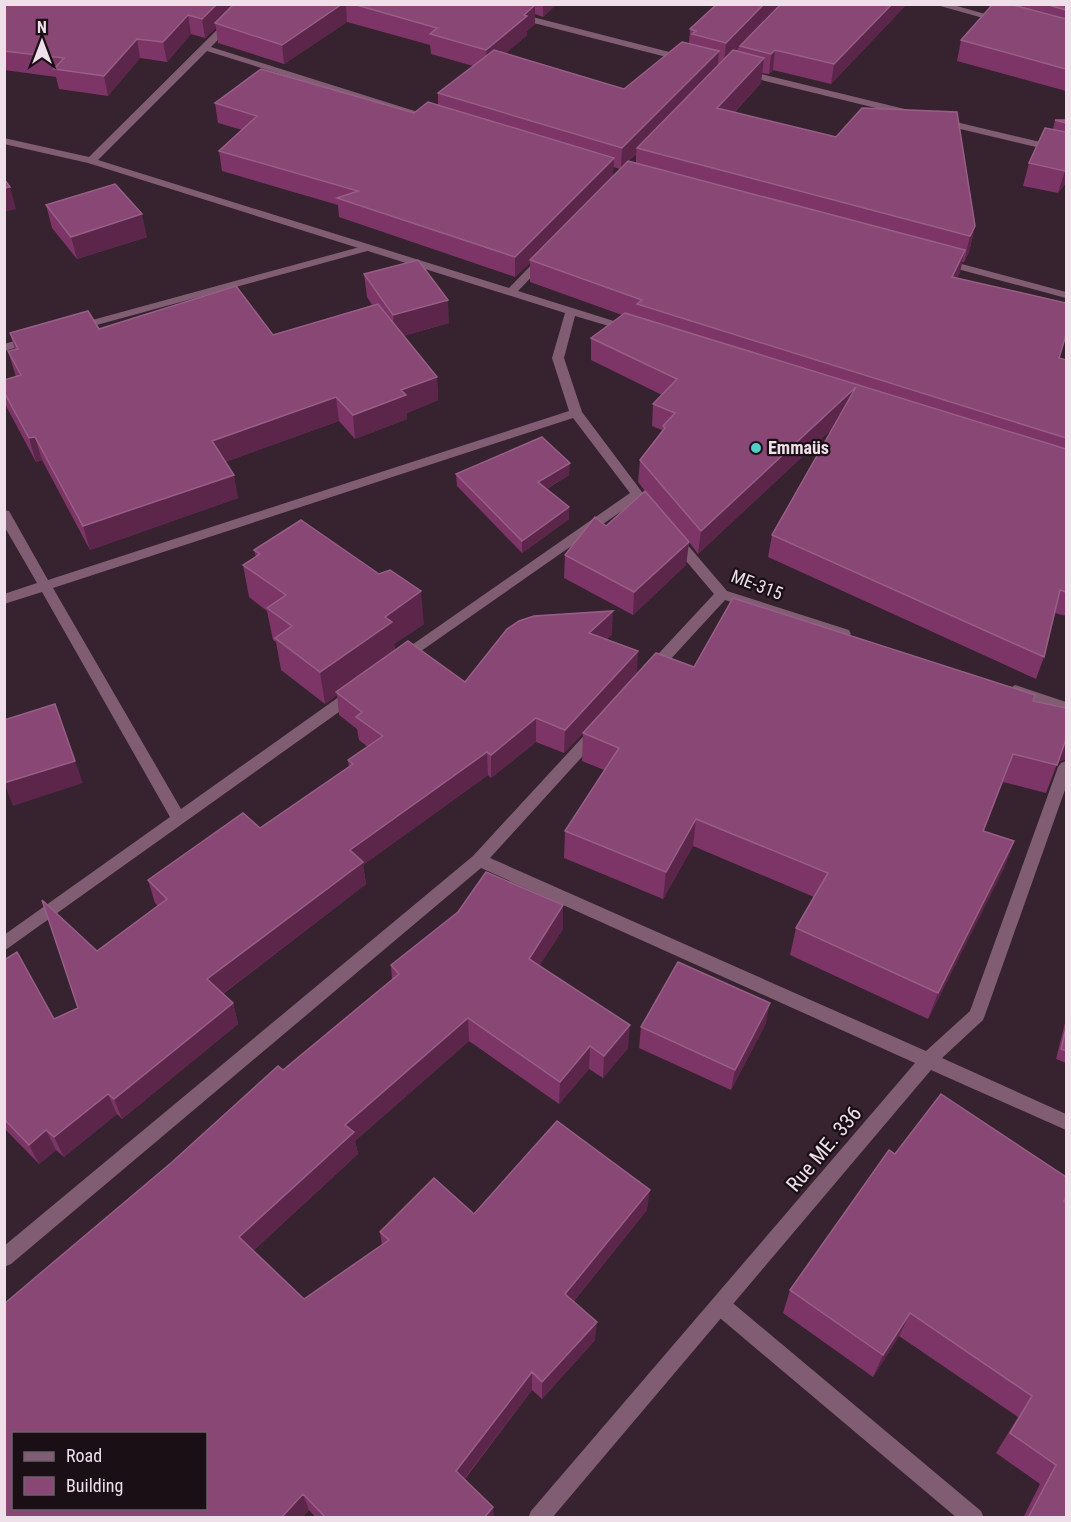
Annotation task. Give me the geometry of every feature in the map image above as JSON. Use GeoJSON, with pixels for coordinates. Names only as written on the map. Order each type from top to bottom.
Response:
{"type":"FeatureCollection","features":[{"type":"Feature","properties":{"kind":"street"},"geometry":{"type":"LineString","coordinates":[[92,161],[249,4]]}},
{"type":"Feature","properties":{"kind":"street"},"geometry":{"type":"LineString","coordinates":[[937,4],[1012,22]]}},
{"type":"Feature","properties":{"kind":"street"},"geometry":{"type":"LineString","coordinates":[[508,13],[692,60]]}},
{"type":"Feature","properties":{"kind":"street"},"geometry":{"type":"LineString","coordinates":[[206,48],[442,121]]}},
{"type":"Feature","properties":{"kind":"street"},"geometry":{"type":"LineString","coordinates":[[737,72],[919,116]]}},
{"type":"Feature","properties":{"kind":"street"},"geometry":{"type":"LineString","coordinates":[[930,118],[1066,151]]}},
{"type":"Feature","properties":{"kind":"street"},"geometry":{"type":"LineString","coordinates":[[8,143],[92,161],[639,332]]}},
{"type":"Feature","properties":{"kind":"street"},"geometry":{"type":"LineString","coordinates":[[61,332],[367,248]]}},
{"type":"Feature","properties":{"kind":"street"},"geometry":{"type":"LineString","coordinates":[[511,292],[551,251]]}},
{"type":"Feature","properties":{"kind":"street"},"geometry":{"type":"LineString","coordinates":[[930,258],[1066,295]]}},
{"type":"Feature","properties":{"kind":"street"},"geometry":{"type":"LineString","coordinates":[[571,311],[558,358],[576,413],[652,512]]}},
{"type":"Feature","properties":{"kind":"street"},"geometry":{"type":"LineString","coordinates":[[4,348],[39,338]]}},
{"type":"Feature","properties":{"kind":"street"},"geometry":{"type":"LineString","coordinates":[[4,599],[576,413]]}},
{"type":"Feature","properties":{"kind":"street"},"geometry":{"type":"LineString","coordinates":[[393,666],[637,494]]}},
{"type":"Feature","properties":{"kind":"street"},"geometry":{"type":"LineString","coordinates":[[4,514],[178,818]]}},
{"type":"Feature","properties":{"kind":"street","name":"ME-315"},"geometry":{"type":"LineString","coordinates":[[668,530],[722,594],[855,637]]}},
{"type":"Feature","properties":{"kind":"street"},"geometry":{"type":"LineString","coordinates":[[644,680],[722,594]]}},
{"type":"Feature","properties":{"kind":"street"},"geometry":{"type":"LineString","coordinates":[[1000,685],[1066,706]]}},
{"type":"Feature","properties":{"kind":"street"},"geometry":{"type":"LineString","coordinates":[[4,944],[363,687]]}},
{"type":"Feature","properties":{"kind":"street"},"geometry":{"type":"LineString","coordinates":[[4,1258],[479,860],[604,723]]}},
{"type":"Feature","properties":{"kind":"street","name":"Rue ME. 336"},"geometry":{"type":"LineString","coordinates":[[538,1518],[721,1306],[929,1059],[977,1015],[1066,767]]}},
{"type":"Feature","properties":{"kind":"street"},"geometry":{"type":"LineString","coordinates":[[479,860],[1066,1122]]}},
{"type":"Feature","properties":{"kind":"street"},"geometry":{"type":"LineString","coordinates":[[721,1306],[974,1518]]}},
{"type":"Feature","properties":{"kind":"building"},"geometry":{"type":"Polygon","coordinates":[[[4,4],[217,4],[202,19],[188,15],[163,42],[137,39],[104,76],[54,69],[64,58],[4,51],[4,4]]]}},
{"type":"Feature","properties":{"kind":"building"},"geometry":{"type":"Polygon","coordinates":[[[234,4],[342,4],[282,45],[215,23],[234,4]]]}},
{"type":"Feature","properties":{"kind":"building"},"geometry":{"type":"Polygon","coordinates":[[[353,4],[535,5],[524,15],[527,16],[486,50],[430,34],[437,28],[353,4]]]}},
{"type":"Feature","properties":{"kind":"building"},"geometry":{"type":"Polygon","coordinates":[[[717,4],[764,4],[726,43],[692,34],[696,31],[690,29],[717,4]]]}},
{"type":"Feature","properties":{"kind":"building"},"geometry":{"type":"Polygon","coordinates":[[[781,4],[892,4],[834,64],[775,50],[771,54],[740,46],[781,4]]]}},
{"type":"Feature","properties":{"kind":"building"},"geometry":{"type":"Polygon","coordinates":[[[993,4],[1009,4],[1066,19],[1066,69],[961,40],[993,4]]]}},
{"type":"Feature","properties":{"kind":"building"},"geometry":{"type":"Polygon","coordinates":[[[1045,4],[1066,4],[1066,10],[1045,4]]]}},
{"type":"Feature","properties":{"kind":"building"},"geometry":{"type":"Polygon","coordinates":[[[682,42],[719,51],[622,148],[438,93],[494,50],[624,89],[682,42]]]}},
{"type":"Feature","properties":{"kind":"building"},"geometry":{"type":"Polygon","coordinates":[[[733,50],[764,58],[717,108],[836,137],[862,108],[957,112],[975,226],[970,236],[637,148],[733,50]]]}},
{"type":"Feature","properties":{"kind":"building"},"geometry":{"type":"Polygon","coordinates":[[[261,69],[414,113],[428,102],[614,158],[515,257],[337,198],[358,191],[219,151],[257,116],[215,103],[261,69]]]}},
{"type":"Feature","properties":{"kind":"building"},"geometry":{"type":"Polygon","coordinates":[[[1045,128],[1066,132],[1065,171],[1029,163],[1045,128]]]}},
{"type":"Feature","properties":{"kind":"building"},"geometry":{"type":"Polygon","coordinates":[[[628,161],[965,250],[952,277],[1066,303],[1066,335],[1059,358],[1066,360],[1066,438],[637,304],[642,300],[530,260],[628,161]]]}},
{"type":"Feature","properties":{"kind":"building"},"geometry":{"type":"Polygon","coordinates":[[[4,179],[10,187],[4,188],[4,179]]]}},
{"type":"Feature","properties":{"kind":"building"},"geometry":{"type":"Polygon","coordinates":[[[115,184],[142,214],[71,237],[46,205],[115,184]]]}},
{"type":"Feature","properties":{"kind":"building"},"geometry":{"type":"Polygon","coordinates":[[[418,260],[448,300],[393,315],[364,274],[418,260]]]}},
{"type":"Feature","properties":{"kind":"building"},"geometry":{"type":"Polygon","coordinates":[[[236,286],[273,335],[378,304],[437,377],[401,390],[406,395],[353,415],[336,397],[212,441],[234,475],[83,526],[35,437],[29,438],[4,392],[4,380],[21,375],[8,351],[18,349],[10,333],[88,311],[99,329],[236,286]]]}},
{"type":"Feature","properties":{"kind":"building"},"geometry":{"type":"Polygon","coordinates":[[[625,313],[1066,449],[1066,592],[1060,590],[1044,657],[772,535],[856,387],[701,531],[640,460],[665,428],[663,426],[675,413],[653,404],[677,379],[591,338],[625,313]]]}},
{"type":"Feature","properties":{"kind":"building"},"geometry":{"type":"Polygon","coordinates":[[[542,437],[570,463],[538,482],[569,507],[522,541],[456,474],[542,437]]]}},
{"type":"Feature","properties":{"kind":"building"},"geometry":{"type":"Polygon","coordinates":[[[645,491],[689,542],[634,592],[565,555],[595,517],[606,526],[645,491]]]}},
{"type":"Feature","properties":{"kind":"building"},"geometry":{"type":"Polygon","coordinates":[[[301,520],[379,574],[390,570],[421,591],[385,617],[392,622],[320,672],[275,638],[292,626],[267,608],[286,595],[243,565],[260,554],[254,550],[301,520]]]}},
{"type":"Feature","properties":{"kind":"building"},"geometry":{"type":"Polygon","coordinates":[[[733,598],[1035,695],[1033,701],[1066,708],[1066,739],[1057,765],[1013,754],[983,831],[1014,841],[938,993],[796,928],[828,873],[696,819],[666,872],[565,831],[619,748],[583,733],[656,653],[694,667],[733,598]]]}},
{"type":"Feature","properties":{"kind":"building"},"geometry":{"type":"Polygon","coordinates":[[[613,611],[589,633],[638,651],[565,730],[536,718],[491,755],[487,752],[350,850],[363,862],[207,979],[233,1003],[114,1099],[108,1094],[54,1137],[46,1130],[29,1145],[4,1119],[4,960],[17,952],[54,1019],[78,1008],[42,900],[97,951],[167,899],[148,880],[243,813],[260,828],[353,764],[348,760],[383,736],[356,717],[362,712],[336,692],[408,641],[465,682],[507,629],[519,621],[534,616],[613,611]]]}},
{"type":"Feature","properties":{"kind":"building"},"geometry":{"type":"Polygon","coordinates":[[[55,704],[75,761],[4,783],[4,720],[55,704]]]}},
{"type":"Feature","properties":{"kind":"building"},"geometry":{"type":"Polygon","coordinates":[[[486,872],[563,905],[529,959],[630,1025],[604,1056],[590,1046],[560,1082],[468,1018],[345,1125],[354,1132],[239,1237],[304,1299],[389,1240],[380,1232],[434,1178],[474,1214],[557,1121],[650,1190],[565,1294],[597,1322],[542,1382],[532,1372],[456,1471],[493,1507],[484,1518],[326,1518],[303,1494],[281,1518],[4,1518],[4,1304],[171,1163],[278,1066],[283,1070],[399,974],[391,965],[458,912],[486,872]]]}},
{"type":"Feature","properties":{"kind":"building"},"geometry":{"type":"Polygon","coordinates":[[[678,962],[770,1003],[735,1070],[641,1027],[678,962]]]}},
{"type":"Feature","properties":{"kind":"building"},"geometry":{"type":"Polygon","coordinates":[[[1066,1028],[1066,1051],[1061,1049],[1066,1028]]]}},
{"type":"Feature","properties":{"kind":"building"},"geometry":{"type":"Polygon","coordinates":[[[941,1094],[1066,1177],[1064,1201],[1066,1203],[1066,1518],[1030,1518],[1029,1516],[1056,1465],[1010,1433],[1032,1396],[910,1313],[883,1355],[790,1290],[889,1150],[895,1154],[941,1094]]]}},
{"type":"Feature","properties":{"kind":"place","name":"Emmaüs"},"geometry":{"type":"Point","coordinates":[756,448]}}]}
